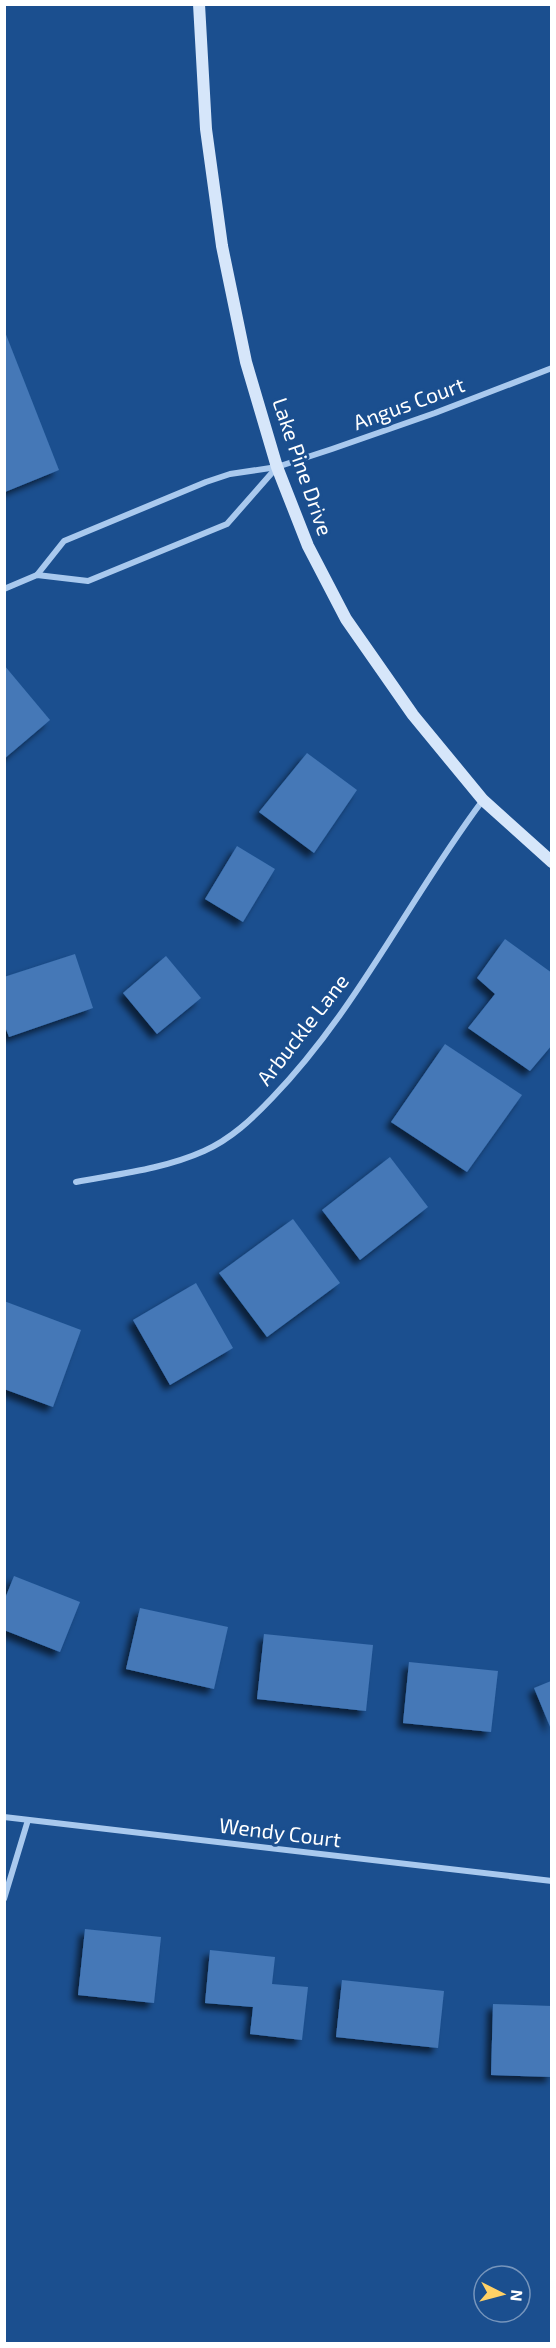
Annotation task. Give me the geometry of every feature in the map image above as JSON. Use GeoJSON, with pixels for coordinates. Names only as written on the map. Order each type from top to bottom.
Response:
{"type":"FeatureCollection","features":[{"type":"Feature","properties":{"kind":"street","name":"Lake Pine Drive"},"geometry":{"type":"LineString","coordinates":[[199,4],[206,129],[222,246],[246,362],[277,467],[308,546],[346,619],[413,715],[483,800],[552,862]]}},
{"type":"Feature","properties":{"kind":"street","name":"Angus Court"},"geometry":{"type":"LineString","coordinates":[[38,575],[64,541],[206,482],[230,474],[277,467],[435,413],[552,368]]}},
{"type":"Feature","properties":{"kind":"street"},"geometry":{"type":"LineString","coordinates":[[4,589],[38,575],[87,581],[227,524],[277,467]]}},
{"type":"Feature","properties":{"kind":"street","name":"Arbuckle Lane"},"geometry":{"type":"LineString","coordinates":[[76,1182],[167,1164],[205,1150],[244,1126],[296,1073],[340,1014],[459,831],[483,800]]}},
{"type":"Feature","properties":{"kind":"street","name":"Wendy Court"},"geometry":{"type":"LineString","coordinates":[[4,1817],[552,1881]]}},
{"type":"Feature","properties":{"kind":"street"},"geometry":{"type":"LineString","coordinates":[[4,1899],[28,1820]]}},
{"type":"Feature","properties":{"kind":"building"},"geometry":{"type":"Polygon","coordinates":[[[5,332],[59,470],[5,492],[5,332]]]}},
{"type":"Feature","properties":{"kind":"building"},"geometry":{"type":"Polygon","coordinates":[[[4,665],[50,720],[4,759],[4,665]]]}},
{"type":"Feature","properties":{"kind":"building"},"geometry":{"type":"Polygon","coordinates":[[[307,753],[357,790],[314,853],[259,812],[307,753]]]}},
{"type":"Feature","properties":{"kind":"building"},"geometry":{"type":"Polygon","coordinates":[[[237,846],[275,869],[243,922],[205,899],[237,846]]]}},
{"type":"Feature","properties":{"kind":"building"},"geometry":{"type":"Polygon","coordinates":[[[505,939],[552,973],[552,1045],[530,1071],[468,1028],[495,994],[477,978],[505,939]]]}},
{"type":"Feature","properties":{"kind":"building"},"geometry":{"type":"Polygon","coordinates":[[[75,954],[93,1008],[9,1037],[4,1024],[4,977],[75,954]]]}},
{"type":"Feature","properties":{"kind":"building"},"geometry":{"type":"Polygon","coordinates":[[[166,956],[201,998],[157,1034],[123,993],[166,956]]]}},
{"type":"Feature","properties":{"kind":"building"},"geometry":{"type":"Polygon","coordinates":[[[445,1044],[522,1095],[467,1172],[391,1122],[445,1044]]]}},
{"type":"Feature","properties":{"kind":"building"},"geometry":{"type":"Polygon","coordinates":[[[390,1157],[428,1207],[360,1260],[322,1210],[390,1157]]]}},
{"type":"Feature","properties":{"kind":"building"},"geometry":{"type":"Polygon","coordinates":[[[293,1219],[340,1283],[267,1337],[219,1273],[293,1219]]]}},
{"type":"Feature","properties":{"kind":"building"},"geometry":{"type":"Polygon","coordinates":[[[196,1283],[233,1348],[170,1385],[133,1320],[196,1283]]]}},
{"type":"Feature","properties":{"kind":"building"},"geometry":{"type":"Polygon","coordinates":[[[4,1301],[81,1330],[53,1407],[4,1389],[4,1301]]]}},
{"type":"Feature","properties":{"kind":"building"},"geometry":{"type":"Polygon","coordinates":[[[14,1576],[80,1602],[60,1652],[4,1630],[4,1601],[14,1576]]]}},
{"type":"Feature","properties":{"kind":"building"},"geometry":{"type":"Polygon","coordinates":[[[140,1608],[228,1627],[214,1689],[126,1669],[140,1608]]]}},
{"type":"Feature","properties":{"kind":"building"},"geometry":{"type":"Polygon","coordinates":[[[264,1634],[373,1645],[366,1711],[257,1699],[264,1634]]]}},
{"type":"Feature","properties":{"kind":"building"},"geometry":{"type":"Polygon","coordinates":[[[409,1662],[498,1671],[491,1732],[403,1723],[409,1662]]]}},
{"type":"Feature","properties":{"kind":"building"},"geometry":{"type":"Polygon","coordinates":[[[551,1681],[551,1729],[534,1688],[551,1681]]]}},
{"type":"Feature","properties":{"kind":"building"},"geometry":{"type":"Polygon","coordinates":[[[85,1929],[161,1937],[154,2003],[78,1995],[85,1929]]]}},
{"type":"Feature","properties":{"kind":"building"},"geometry":{"type":"Polygon","coordinates":[[[210,1950],[275,1957],[272,1984],[308,1987],[302,2040],[250,2034],[253,2007],[205,2003],[210,1950]]]}},
{"type":"Feature","properties":{"kind":"building"},"geometry":{"type":"Polygon","coordinates":[[[342,1980],[444,1991],[438,2048],[336,2037],[342,1980]]]}},
{"type":"Feature","properties":{"kind":"building"},"geometry":{"type":"Polygon","coordinates":[[[493,2004],[552,2006],[552,2077],[491,2075],[493,2004]]]}}]}
